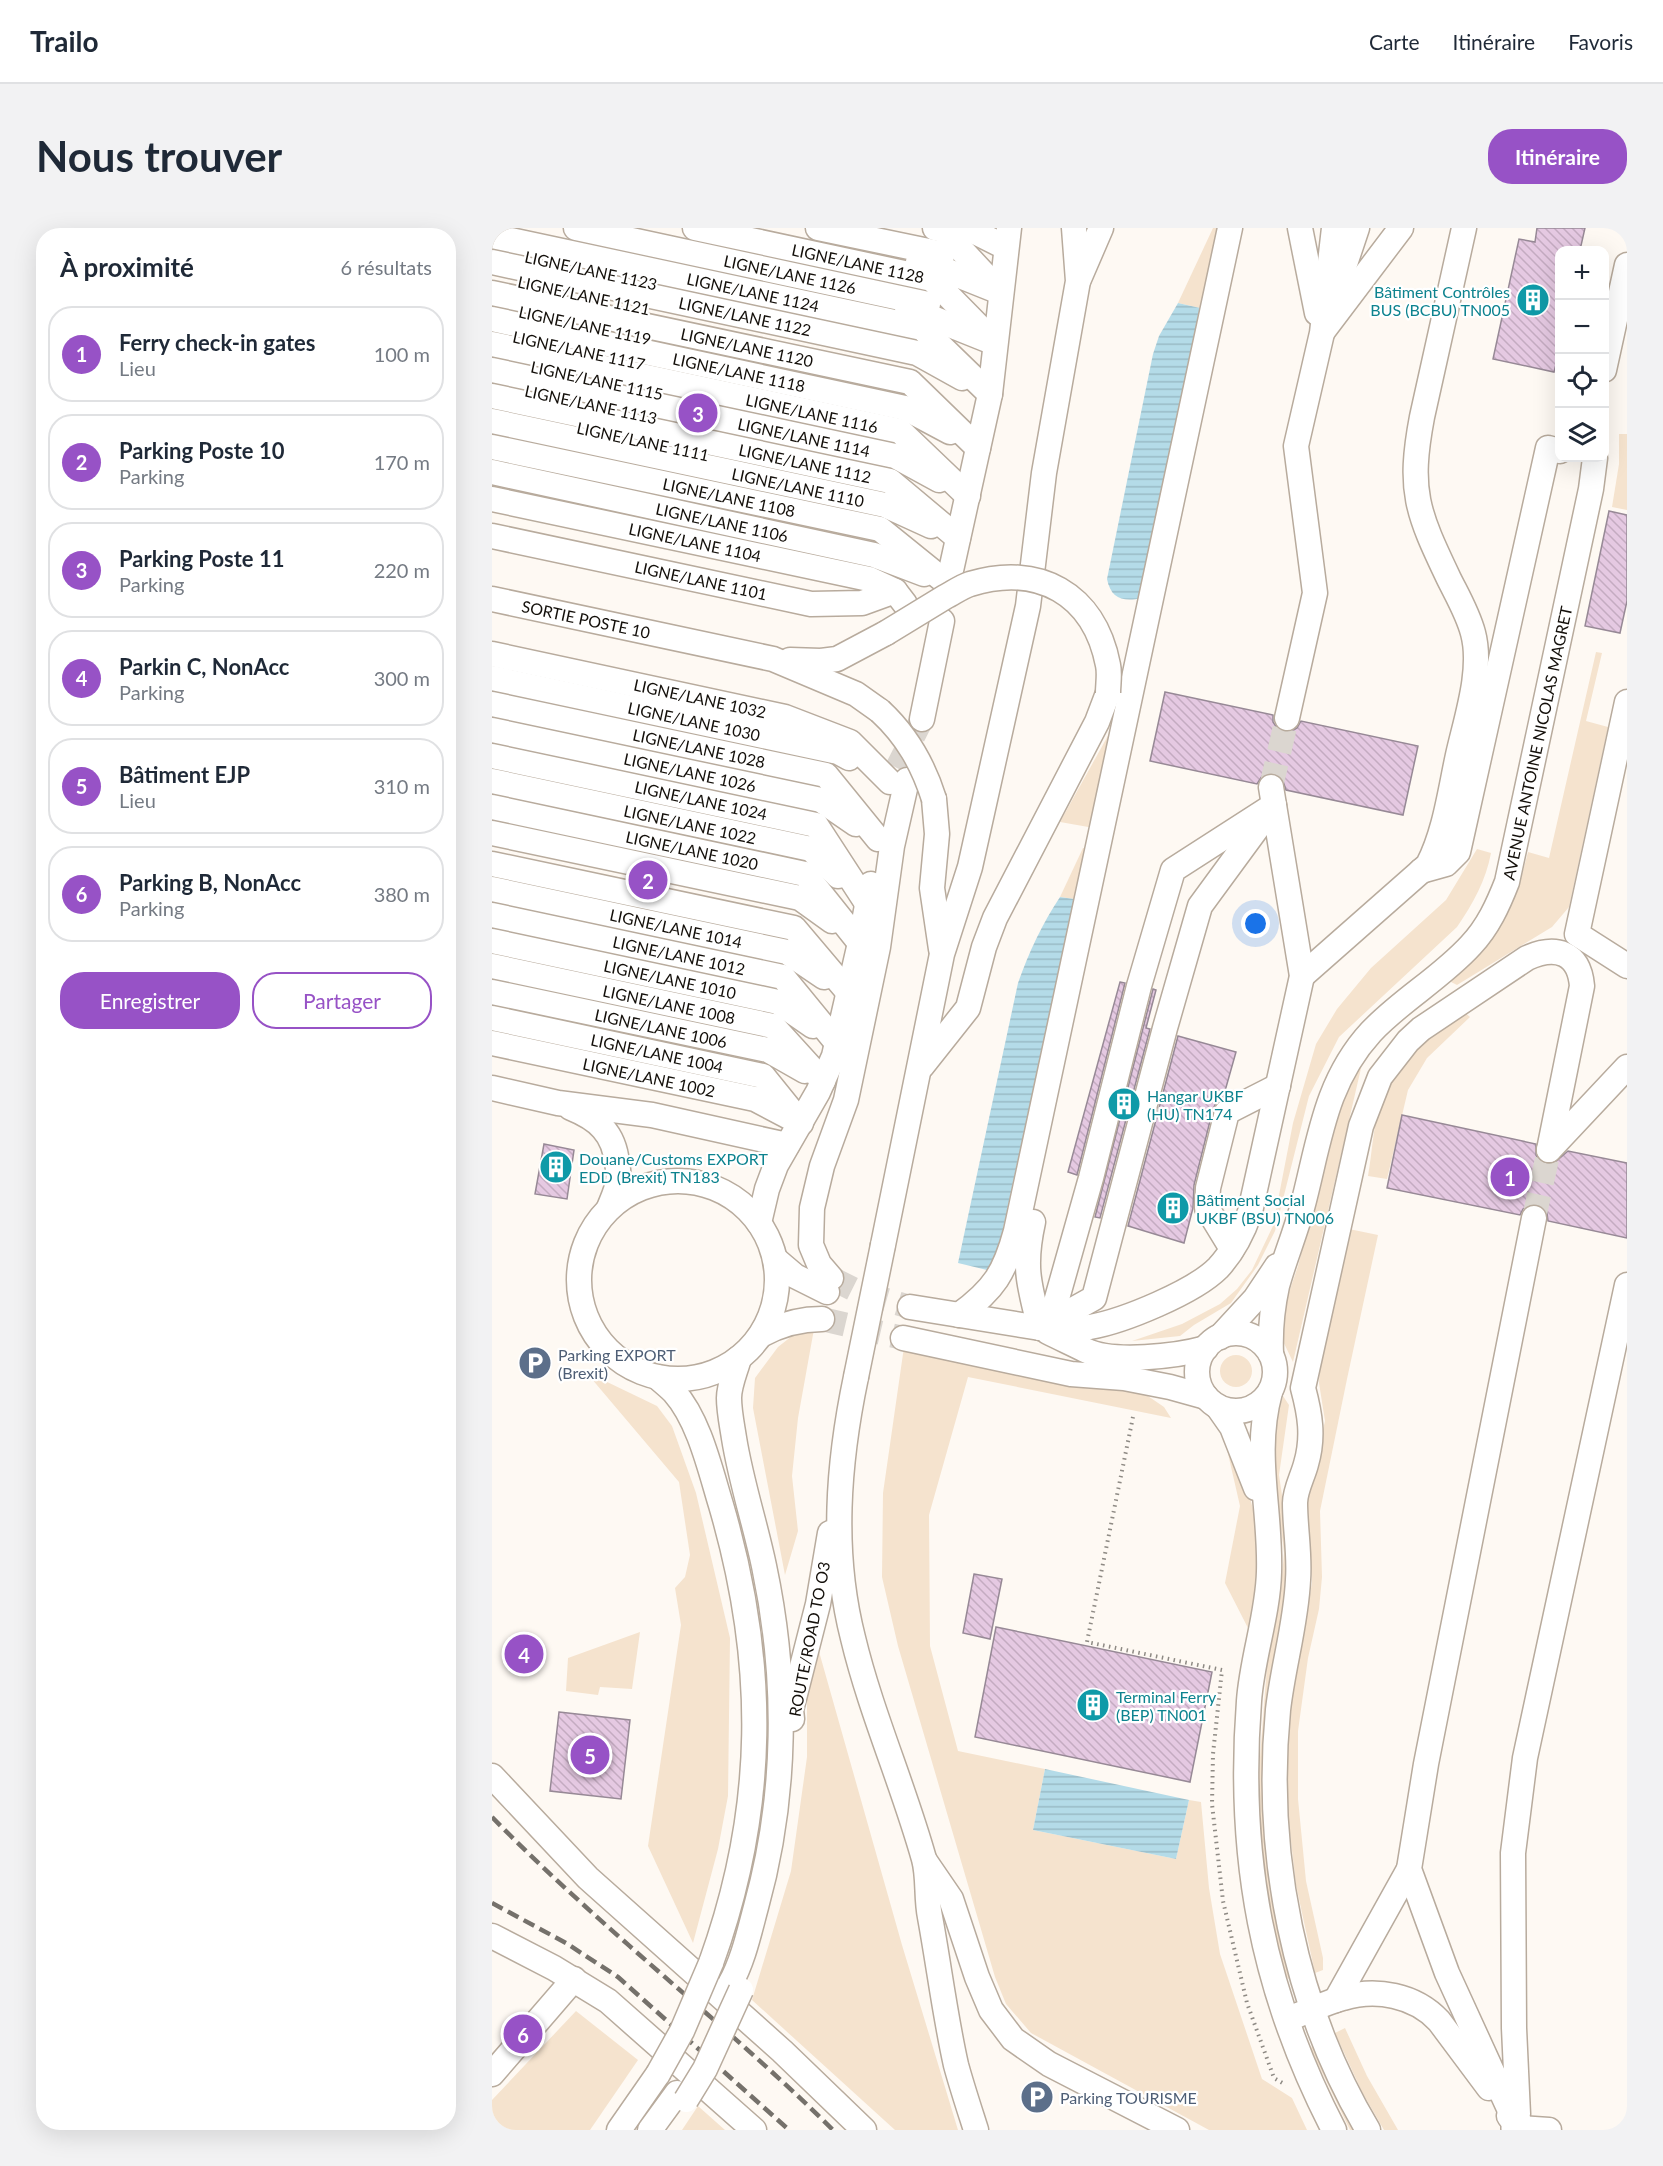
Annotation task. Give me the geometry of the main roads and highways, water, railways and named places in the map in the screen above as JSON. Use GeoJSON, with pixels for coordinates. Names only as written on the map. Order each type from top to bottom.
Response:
{"type":"FeatureCollection","features":[{"type":"Feature","properties":{"kind":"water"},"geometry":{"type":"Polygon","coordinates":[[[1178,303],[1200,308],[1142,598],[1129,600],[1115,595],[1107,579],[1153,354],[1159,336],[1178,303]]]}},
{"type":"Feature","properties":{"kind":"water"},"geometry":{"type":"Polygon","coordinates":[[[1060,897],[1074,899],[999,1248],[995,1261],[987,1270],[958,1263],[1018,983],[1036,938],[1060,897]]]}},
{"type":"Feature","properties":{"kind":"water"},"geometry":{"type":"Polygon","coordinates":[[[1045,1769],[1189,1800],[1176,1859],[1033,1830],[1045,1769]]]}},
{"type":"Feature","properties":{"kind":"tunnel"},"geometry":{"type":"LineString","coordinates":[[1271,787],[1287,718]]}},
{"type":"Feature","properties":{"kind":"tunnel"},"geometry":{"type":"LineString","coordinates":[[897,768],[922,719]]}},
{"type":"Feature","properties":{"kind":"tunnel"},"geometry":{"type":"LineString","coordinates":[[1534,1218],[1549,1150]]}},
{"type":"Feature","properties":{"kind":"tunnel"},"geometry":{"type":"LineString","coordinates":[[831,1278],[859,1292],[910,1307]]}},
{"type":"Feature","properties":{"kind":"tunnel"},"geometry":{"type":"LineString","coordinates":[[822,1319],[903,1338]]}},
{"type":"Feature","properties":{"kind":"railway"},"geometry":{"type":"LineString","coordinates":[[492,1817],[575,1897],[833,2130]]}},
{"type":"Feature","properties":{"kind":"railway"},"geometry":{"type":"LineString","coordinates":[[492,1903],[566,1943],[618,1977],[789,2130]]}},
{"type":"Feature","properties":{"kind":"place","name":"Bâtiment Contrôles BUS (BCBU) TN005"},"geometry":{"type":"Point","coordinates":[1533,300]}},
{"type":"Feature","properties":{"kind":"place","name":"Parking Poste 11"},"geometry":{"type":"Point","coordinates":[698,413]}},
{"type":"Feature","properties":{"kind":"place","name":"Parking Poste 10"},"geometry":{"type":"Point","coordinates":[648,880]}},
{"type":"Feature","properties":{"kind":"place","name":"Hangar UKBF (HU) TN174"},"geometry":{"type":"Point","coordinates":[1124,1104]}},
{"type":"Feature","properties":{"kind":"place","name":"Douane/Customs EXPORT EDD (Brexit) TN183"},"geometry":{"type":"Point","coordinates":[556,1167]}},
{"type":"Feature","properties":{"kind":"place","name":"Ferry check-in gates"},"geometry":{"type":"Point","coordinates":[1510,1177]}},
{"type":"Feature","properties":{"kind":"place","name":"Bâtiment Social UKBF (BSU) TN006"},"geometry":{"type":"Point","coordinates":[1173,1208]}},
{"type":"Feature","properties":{"kind":"place","name":"Parking EXPORT (Brexit)"},"geometry":{"type":"Point","coordinates":[535,1363]}},
{"type":"Feature","properties":{"kind":"place","name":"Parkin C, NonAcc"},"geometry":{"type":"Point","coordinates":[524,1654]}},
{"type":"Feature","properties":{"kind":"place","name":"Terminal Ferry (BEP) TN001"},"geometry":{"type":"Point","coordinates":[1093,1705]}},
{"type":"Feature","properties":{"kind":"place","name":"Bâtiment EJP"},"geometry":{"type":"Point","coordinates":[590,1755]}},
{"type":"Feature","properties":{"kind":"place","name":"Parking B, NonAcc"},"geometry":{"type":"Point","coordinates":[523,2034]}},
{"type":"Feature","properties":{"kind":"place","name":"Parking TOURISME"},"geometry":{"type":"Point","coordinates":[1037,2097]}}]}
